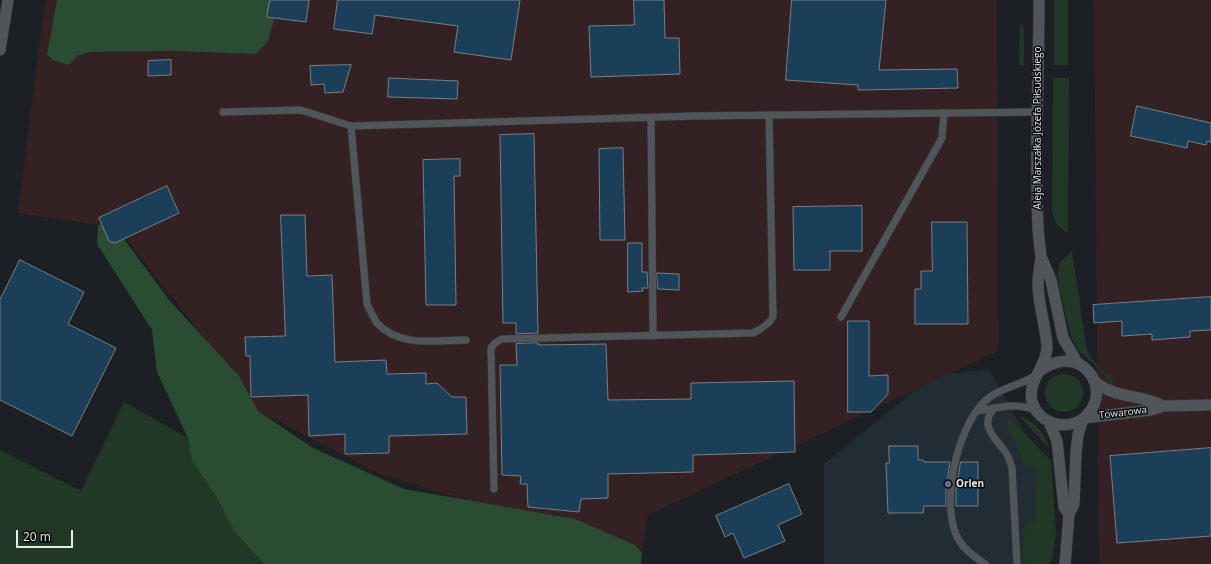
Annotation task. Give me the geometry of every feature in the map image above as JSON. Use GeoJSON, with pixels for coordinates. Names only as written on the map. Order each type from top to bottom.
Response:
{"type":"FeatureCollection","features":[{"type":"Feature","properties":{"kind":"street"},"geometry":{"type":"LineString","coordinates":[[0,50],[8,0]]}},
{"type":"Feature","properties":{"kind":"street","name":"Aleja Marszałka Józefa Piłsudskiego"},"geometry":{"type":"LineString","coordinates":[[1036,410],[1031,394],[1047,347],[1038,285],[1041,256],[1037,181],[1039,0]]}},
{"type":"Feature","properties":{"kind":"street","name":"Aleja Marszałka Józefa Piłsudskiego"},"geometry":{"type":"LineString","coordinates":[[1041,256],[1051,280],[1063,338],[1078,364],[1086,369],[1094,380]]}},
{"type":"Feature","properties":{"kind":"street"},"geometry":{"type":"LineString","coordinates":[[1038,373],[1055,361],[1069,361],[1078,364]]}},
{"type":"Feature","properties":{"kind":"street"},"geometry":{"type":"LineString","coordinates":[[1065,564],[1069,514],[1074,504],[1078,435],[1084,419],[1091,411],[1096,397],[1094,380]]}},
{"type":"Feature","properties":{"kind":"street","name":"Towarowa"},"geometry":{"type":"LineString","coordinates":[[1094,380],[1103,388],[1119,395],[1153,400],[1163,406]]}},
{"type":"Feature","properties":{"kind":"street","name":"Towarowa"},"geometry":{"type":"LineString","coordinates":[[1084,419],[1151,410],[1163,406],[1211,405]]}},
{"type":"Feature","properties":{"kind":"street"},"geometry":{"type":"LineString","coordinates":[[1036,410],[1049,422],[1057,441],[1064,507],[1069,514]]}},
{"type":"Feature","properties":{"kind":"street"},"geometry":{"type":"LineString","coordinates":[[1049,422],[1064,426],[1084,419]]}},
{"type":"Feature","properties":{"kind":"lane"},"geometry":{"type":"LineString","coordinates":[[223,112],[302,110],[351,126],[650,117],[1038,112]]}},
{"type":"Feature","properties":{"kind":"lane"},"geometry":{"type":"LineString","coordinates":[[841,317],[942,138],[944,113]]}},
{"type":"Feature","properties":{"kind":"lane"},"geometry":{"type":"LineString","coordinates":[[494,489],[491,348],[495,343],[502,339],[753,333],[767,325],[773,316],[769,115]]}},
{"type":"Feature","properties":{"kind":"lane"},"geometry":{"type":"LineString","coordinates":[[650,117],[654,336]]}},
{"type":"Feature","properties":{"kind":"lane"},"geometry":{"type":"LineString","coordinates":[[351,126],[366,304],[377,322],[391,333],[408,341],[466,340]]}},
{"type":"Feature","properties":{"kind":"lane"},"geometry":{"type":"LineString","coordinates":[[985,564],[971,554],[959,541],[954,525],[951,509],[954,463],[957,450],[977,411],[983,403],[993,395],[1038,373]]}},
{"type":"Feature","properties":{"kind":"lane"},"geometry":{"type":"LineString","coordinates":[[977,411],[1017,406],[1036,410]]}},
{"type":"Feature","properties":{"kind":"lane"},"geometry":{"type":"LineString","coordinates":[[994,408],[989,413],[990,432],[996,442],[1007,454],[1012,468],[1017,564]]}},
{"type":"Feature","properties":{"kind":"shaded area"},"geometry":{"type":"Polygon","coordinates":[[[45,0],[997,0],[998,351],[648,515],[642,553],[380,474],[258,411],[207,341],[114,224],[98,225],[18,213],[45,0]]]}},
{"type":"Feature","properties":{"kind":"shaded area"},"geometry":{"type":"Polygon","coordinates":[[[1094,0],[1211,0],[1211,564],[1099,564],[1094,0]]]}},
{"type":"Feature","properties":{"kind":"shaded area"},"geometry":{"type":"Polygon","coordinates":[[[989,369],[1045,469],[1043,564],[824,564],[824,464],[932,376],[989,369]]]}},
{"type":"Feature","properties":{"kind":"green space"},"geometry":{"type":"Polygon","coordinates":[[[57,0],[272,0],[274,19],[268,41],[255,54],[178,51],[90,52],[77,56],[68,65],[53,60],[47,55],[57,0]]]}},
{"type":"Feature","properties":{"kind":"green space"},"geometry":{"type":"Polygon","coordinates":[[[1054,0],[1068,0],[1068,65],[1054,65],[1054,0]]]}},
{"type":"Feature","properties":{"kind":"green space"},"geometry":{"type":"Polygon","coordinates":[[[1020,23],[1024,28],[1024,65],[1020,66],[1019,63],[1020,23]]]}},
{"type":"Feature","properties":{"kind":"green space"},"geometry":{"type":"Polygon","coordinates":[[[1053,78],[1069,78],[1068,232],[1057,224],[1052,211],[1053,78]]]}},
{"type":"Feature","properties":{"kind":"green space"},"geometry":{"type":"Polygon","coordinates":[[[113,224],[169,300],[239,376],[258,411],[313,448],[404,489],[575,519],[635,545],[642,553],[641,564],[264,564],[235,532],[216,497],[191,459],[188,438],[157,372],[152,330],[97,244],[98,225],[113,224]]]}},
{"type":"Feature","properties":{"kind":"green space"},"geometry":{"type":"Polygon","coordinates":[[[1072,251],[1086,347],[1091,358],[1114,382],[1113,385],[1093,363],[1079,351],[1071,337],[1059,286],[1058,273],[1060,262],[1072,251]]]}},
{"type":"Feature","properties":{"kind":"green space"},"geometry":{"type":"Polygon","coordinates":[[[1060,374],[1068,374],[1078,379],[1082,386],[1082,400],[1078,407],[1068,412],[1060,412],[1050,407],[1048,404],[1045,397],[1045,389],[1050,379],[1053,377],[1060,374]]]}},
{"type":"Feature","properties":{"kind":"green space"},"geometry":{"type":"Polygon","coordinates":[[[124,402],[188,438],[191,459],[216,497],[235,532],[264,564],[0,564],[0,450],[81,491],[124,402]]]}},
{"type":"Feature","properties":{"kind":"green space"},"geometry":{"type":"Polygon","coordinates":[[[1019,416],[1030,421],[1038,428],[1045,438],[1049,448],[1019,416]]]}},
{"type":"Feature","properties":{"kind":"green space"},"geometry":{"type":"Polygon","coordinates":[[[1010,418],[1051,461],[1056,533],[1052,560],[1048,564],[1026,564],[1023,557],[1025,523],[1035,521],[1036,467],[1024,466],[1019,448],[1006,425],[1006,422],[1010,418]]]}},
{"type":"Feature","properties":{"kind":"building"},"geometry":{"type":"Polygon","coordinates":[[[270,0],[309,0],[306,22],[267,17],[270,0]]]}},
{"type":"Feature","properties":{"kind":"building"},"geometry":{"type":"Polygon","coordinates":[[[338,0],[520,0],[511,60],[454,52],[458,26],[375,15],[372,34],[334,29],[338,0]]]}},
{"type":"Feature","properties":{"kind":"building"},"geometry":{"type":"Polygon","coordinates":[[[634,0],[664,0],[665,38],[679,38],[680,74],[591,77],[589,26],[634,25],[634,0]]]}},
{"type":"Feature","properties":{"kind":"building"},"geometry":{"type":"Polygon","coordinates":[[[792,0],[886,0],[879,70],[957,69],[958,88],[858,90],[858,85],[786,80],[792,0]]]}},
{"type":"Feature","properties":{"kind":"building"},"geometry":{"type":"Polygon","coordinates":[[[171,60],[171,75],[148,76],[148,61],[171,60]]]}},
{"type":"Feature","properties":{"kind":"building"},"geometry":{"type":"Polygon","coordinates":[[[351,65],[343,92],[325,93],[324,84],[311,85],[310,66],[351,65]]]}},
{"type":"Feature","properties":{"kind":"building"},"geometry":{"type":"Polygon","coordinates":[[[389,78],[458,81],[457,99],[388,97],[389,78]]]}},
{"type":"Feature","properties":{"kind":"building"},"geometry":{"type":"Polygon","coordinates":[[[1137,106],[1211,123],[1211,142],[1207,141],[1206,145],[1188,141],[1187,148],[1131,136],[1137,106]]]}},
{"type":"Feature","properties":{"kind":"building"},"geometry":{"type":"Polygon","coordinates":[[[534,134],[538,333],[516,334],[516,323],[503,323],[500,135],[534,134]]]}},
{"type":"Feature","properties":{"kind":"building"},"geometry":{"type":"Polygon","coordinates":[[[623,148],[625,240],[600,240],[599,149],[623,148]]]}},
{"type":"Feature","properties":{"kind":"building"},"geometry":{"type":"Polygon","coordinates":[[[460,159],[460,176],[454,176],[456,305],[426,305],[423,160],[460,159]]]}},
{"type":"Feature","properties":{"kind":"building"},"geometry":{"type":"Polygon","coordinates":[[[167,186],[179,213],[115,243],[109,241],[99,218],[167,186]]]}},
{"type":"Feature","properties":{"kind":"building"},"geometry":{"type":"Polygon","coordinates":[[[862,206],[862,251],[830,251],[830,270],[794,270],[793,207],[862,206]]]}},
{"type":"Feature","properties":{"kind":"building"},"geometry":{"type":"Polygon","coordinates":[[[281,215],[305,215],[307,276],[332,275],[335,362],[386,360],[387,374],[426,373],[426,384],[437,383],[452,397],[466,397],[467,434],[389,436],[389,453],[345,454],[345,434],[309,436],[308,395],[251,397],[250,356],[246,356],[245,337],[285,336],[281,215]]]}},
{"type":"Feature","properties":{"kind":"building"},"geometry":{"type":"Polygon","coordinates":[[[932,222],[967,222],[968,324],[915,324],[915,289],[921,289],[921,271],[932,271],[932,222]]]}},
{"type":"Feature","properties":{"kind":"building"},"geometry":{"type":"Polygon","coordinates":[[[628,243],[642,243],[642,272],[647,272],[648,288],[642,288],[643,291],[628,292],[628,243]]]}},
{"type":"Feature","properties":{"kind":"building"},"geometry":{"type":"Polygon","coordinates":[[[20,260],[84,292],[68,324],[116,348],[72,436],[0,400],[0,300],[20,260]]]}},
{"type":"Feature","properties":{"kind":"building"},"geometry":{"type":"Polygon","coordinates":[[[657,273],[679,274],[679,290],[658,289],[657,273]]]}},
{"type":"Feature","properties":{"kind":"building"},"geometry":{"type":"Polygon","coordinates":[[[1211,297],[1211,330],[1190,331],[1190,337],[1152,340],[1152,334],[1122,336],[1122,321],[1094,323],[1093,305],[1211,297]]]}},
{"type":"Feature","properties":{"kind":"building"},"geometry":{"type":"Polygon","coordinates":[[[848,321],[869,321],[869,376],[888,375],[888,394],[871,412],[848,412],[848,321]]]}},
{"type":"Feature","properties":{"kind":"building"},"geometry":{"type":"Polygon","coordinates":[[[538,343],[538,345],[606,344],[608,400],[691,399],[691,383],[794,381],[795,452],[693,455],[693,472],[608,474],[608,498],[581,499],[579,512],[528,507],[527,484],[520,484],[521,476],[502,475],[500,365],[517,365],[516,344],[538,343]]]}},
{"type":"Feature","properties":{"kind":"building"},"geometry":{"type":"Polygon","coordinates":[[[889,446],[918,446],[918,460],[923,460],[924,462],[950,462],[946,489],[946,506],[924,506],[923,513],[888,513],[886,463],[889,463],[889,446]]]}},
{"type":"Feature","properties":{"kind":"building"},"geometry":{"type":"Polygon","coordinates":[[[1211,448],[1211,536],[1117,543],[1110,456],[1211,448]]]}},
{"type":"Feature","properties":{"kind":"building"},"geometry":{"type":"Polygon","coordinates":[[[961,462],[978,462],[978,506],[956,506],[956,490],[961,462]]]}},
{"type":"Feature","properties":{"kind":"building"},"geometry":{"type":"Polygon","coordinates":[[[789,484],[802,514],[778,525],[785,541],[744,558],[733,533],[725,537],[716,516],[789,484]]]}},
{"type":"Feature","properties":{"kind":"place","name":"Orlen"},"geometry":{"type":"Point","coordinates":[948,484]}}]}
